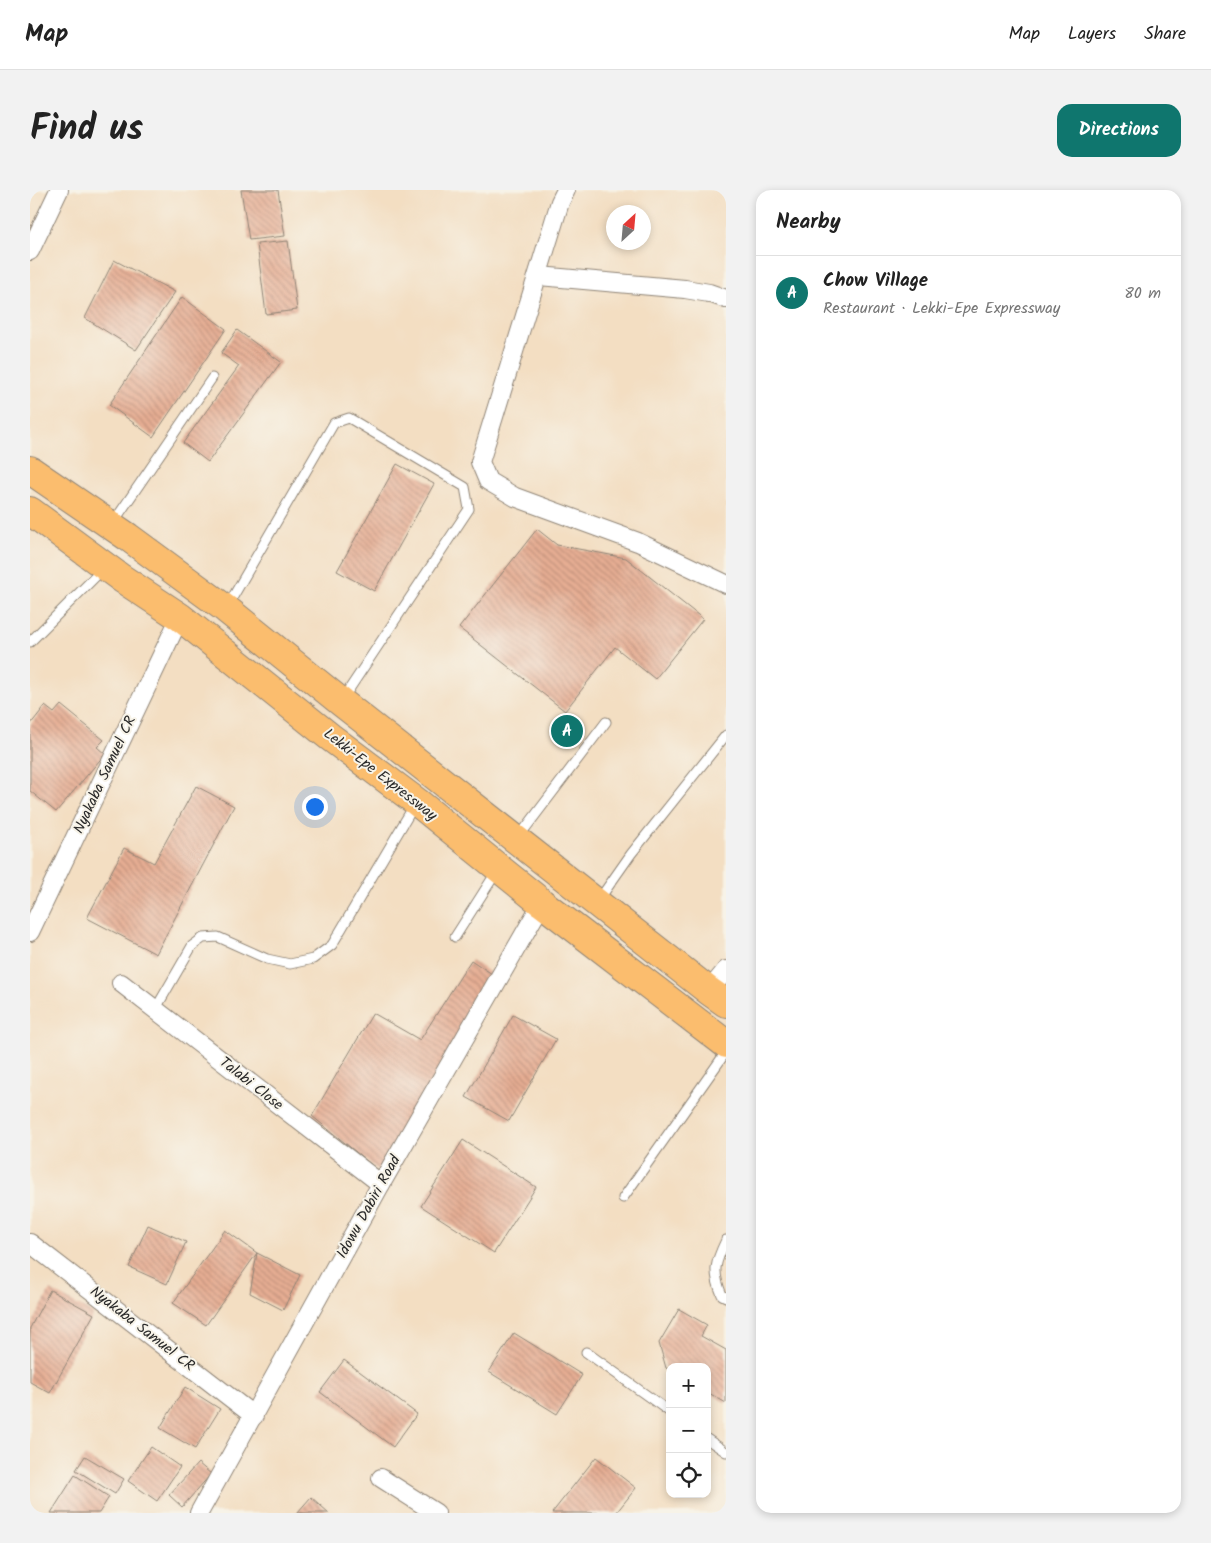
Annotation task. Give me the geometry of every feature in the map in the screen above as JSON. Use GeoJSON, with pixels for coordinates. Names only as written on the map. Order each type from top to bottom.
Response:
{"type":"FeatureCollection","features":[{"type":"Feature","properties":{"kind":"highway"},"geometry":{"type":"LineString","coordinates":[[30,470],[112,526],[226,609],[340,702],[717,997]]}},
{"type":"Feature","properties":{"kind":"highway","name":"Lekki-Epe Expressway"},"geometry":{"type":"LineString","coordinates":[[33,518],[180,616],[330,737],[417,802],[542,903],[726,1044]]}},
{"type":"Feature","properties":{"kind":"street"},"geometry":{"type":"LineString","coordinates":[[30,251],[59,190]]}},
{"type":"Feature","properties":{"kind":"street"},"geometry":{"type":"LineString","coordinates":[[566,190],[560,202],[539,276],[480,462],[488,481],[515,497],[638,542],[726,584]]}},
{"type":"Feature","properties":{"kind":"street"},"geometry":{"type":"LineString","coordinates":[[539,276],[685,289],[709,293],[726,299]]}},
{"type":"Feature","properties":{"kind":"street","name":"Nyakaba Samuel CR"},"geometry":{"type":"LineString","coordinates":[[30,932],[180,616]]}},
{"type":"Feature","properties":{"kind":"street","name":"Idowu Dabiri Road"},"geometry":{"type":"LineString","coordinates":[[199,1513],[381,1184],[542,903]]}},
{"type":"Feature","properties":{"kind":"street"},"geometry":{"type":"LineString","coordinates":[[717,997],[726,970]]}},
{"type":"Feature","properties":{"kind":"street","name":"Talabi Close"},"geometry":{"type":"LineString","coordinates":[[120,984],[381,1184]]}},
{"type":"Feature","properties":{"kind":"street","name":"Nyakaba Samuel CR"},"geometry":{"type":"LineString","coordinates":[[30,1243],[254,1416]]}},
{"type":"Feature","properties":{"kind":"street"},"geometry":{"type":"LineString","coordinates":[[381,1478],[436,1513]]}},
{"type":"Feature","properties":{"kind":"lane"},"geometry":{"type":"LineString","coordinates":[[112,526],[212,378]]}},
{"type":"Feature","properties":{"kind":"lane"},"geometry":{"type":"LineString","coordinates":[[226,609],[334,423],[348,418],[465,487],[469,509],[340,702]]}},
{"type":"Feature","properties":{"kind":"lane"},"geometry":{"type":"LineString","coordinates":[[30,642],[106,566]]}},
{"type":"Feature","properties":{"kind":"lane"},"geometry":{"type":"LineString","coordinates":[[516,840],[606,722]]}},
{"type":"Feature","properties":{"kind":"lane"},"geometry":{"type":"LineString","coordinates":[[597,904],[631,854],[726,735]]}},
{"type":"Feature","properties":{"kind":"lane"},"geometry":{"type":"LineString","coordinates":[[155,1010],[192,946],[203,938],[218,937],[268,959],[290,964],[314,959],[332,945],[417,802]]}},
{"type":"Feature","properties":{"kind":"lane"},"geometry":{"type":"LineString","coordinates":[[455,937],[499,869]]}},
{"type":"Feature","properties":{"kind":"lane"},"geometry":{"type":"LineString","coordinates":[[623,1198],[726,1052]]}},
{"type":"Feature","properties":{"kind":"lane"},"geometry":{"type":"LineString","coordinates":[[726,1240],[716,1261],[714,1273],[722,1295],[726,1297]]}},
{"type":"Feature","properties":{"kind":"lane"},"geometry":{"type":"LineString","coordinates":[[586,1352],[666,1409]]}},
{"type":"Feature","properties":{"kind":"lane"},"geometry":{"type":"LineString","coordinates":[[711,1442],[726,1452]]}},
{"type":"Feature","properties":{"kind":"building"},"geometry":{"type":"Polygon","coordinates":[[[241,190],[278,190],[285,236],[249,240],[241,190]]]}},
{"type":"Feature","properties":{"kind":"building"},"geometry":{"type":"Polygon","coordinates":[[[288,241],[297,310],[266,314],[257,244],[288,241]]]}},
{"type":"Feature","properties":{"kind":"building"},"geometry":{"type":"Polygon","coordinates":[[[114,260],[175,292],[136,350],[85,318],[114,260]]]}},
{"type":"Feature","properties":{"kind":"building"},"geometry":{"type":"Polygon","coordinates":[[[182,297],[226,329],[153,437],[109,405],[182,297]]]}},
{"type":"Feature","properties":{"kind":"building"},"geometry":{"type":"Polygon","coordinates":[[[237,330],[281,362],[208,462],[183,443],[239,366],[221,353],[237,330]]]}},
{"type":"Feature","properties":{"kind":"building"},"geometry":{"type":"Polygon","coordinates":[[[397,464],[434,484],[374,591],[337,571],[397,464]]]}},
{"type":"Feature","properties":{"kind":"building"},"geometry":{"type":"Polygon","coordinates":[[[537,529],[557,545],[626,558],[703,619],[655,679],[615,647],[565,711],[459,628],[537,529]]]}},
{"type":"Feature","properties":{"kind":"building"},"geometry":{"type":"Polygon","coordinates":[[[61,705],[104,740],[97,747],[105,754],[56,812],[30,791],[30,725],[45,706],[54,713],[61,705]]]}},
{"type":"Feature","properties":{"kind":"building"},"geometry":{"type":"Polygon","coordinates":[[[196,786],[234,806],[156,954],[87,918],[124,848],[154,863],[196,786]]]}},
{"type":"Feature","properties":{"kind":"building"},"geometry":{"type":"Polygon","coordinates":[[[471,960],[495,976],[378,1170],[312,1116],[373,1013],[420,1040],[471,960]]]}},
{"type":"Feature","properties":{"kind":"building"},"geometry":{"type":"Polygon","coordinates":[[[513,1015],[556,1039],[509,1121],[466,1097],[513,1015]]]}},
{"type":"Feature","properties":{"kind":"building"},"geometry":{"type":"Polygon","coordinates":[[[463,1140],[536,1187],[494,1253],[421,1206],[463,1140]]]}},
{"type":"Feature","properties":{"kind":"building"},"geometry":{"type":"Polygon","coordinates":[[[148,1225],[186,1242],[167,1284],[129,1267],[148,1225]]]}},
{"type":"Feature","properties":{"kind":"building"},"geometry":{"type":"Polygon","coordinates":[[[225,1230],[257,1253],[206,1325],[173,1303],[225,1230]]]}},
{"type":"Feature","properties":{"kind":"building"},"geometry":{"type":"Polygon","coordinates":[[[257,1253],[300,1275],[283,1310],[250,1293],[257,1253]]]}},
{"type":"Feature","properties":{"kind":"building"},"geometry":{"type":"Polygon","coordinates":[[[50,1290],[94,1314],[50,1393],[30,1382],[30,1328],[50,1290]]]}},
{"type":"Feature","properties":{"kind":"building"},"geometry":{"type":"Polygon","coordinates":[[[679,1309],[707,1325],[701,1336],[726,1350],[726,1403],[711,1394],[711,1363],[666,1363],[666,1368],[659,1343],[679,1309]]]}},
{"type":"Feature","properties":{"kind":"building"},"geometry":{"type":"Polygon","coordinates":[[[514,1333],[582,1375],[557,1414],[489,1372],[514,1333]]]}},
{"type":"Feature","properties":{"kind":"building"},"geometry":{"type":"Polygon","coordinates":[[[344,1360],[417,1414],[393,1447],[320,1392],[344,1360]]]}},
{"type":"Feature","properties":{"kind":"building"},"geometry":{"type":"Polygon","coordinates":[[[185,1387],[220,1409],[195,1449],[160,1428],[185,1387]]]}},
{"type":"Feature","properties":{"kind":"building"},"geometry":{"type":"Polygon","coordinates":[[[151,1447],[180,1467],[157,1501],[128,1481],[151,1447]]]}},
{"type":"Feature","properties":{"kind":"building"},"geometry":{"type":"Polygon","coordinates":[[[85,1456],[124,1479],[115,1494],[76,1470],[85,1456]]]}},
{"type":"Feature","properties":{"kind":"building"},"geometry":{"type":"Polygon","coordinates":[[[596,1457],[636,1488],[616,1513],[552,1513],[596,1457]]]}},
{"type":"Feature","properties":{"kind":"building"},"geometry":{"type":"Polygon","coordinates":[[[198,1463],[211,1474],[182,1507],[169,1495],[198,1463]]]}},
{"type":"Feature","properties":{"kind":"building"},"geometry":{"type":"Polygon","coordinates":[[[75,1475],[109,1497],[99,1513],[51,1513],[75,1475]]]}},
{"type":"Feature","properties":{"kind":"building"},"geometry":{"type":"Polygon","coordinates":[[[311,1497],[329,1513],[297,1513],[311,1497]]]}},
{"type":"Feature","properties":{"kind":"place","name":"Chow Village"},"geometry":{"type":"Point","coordinates":[567,731]}}]}
